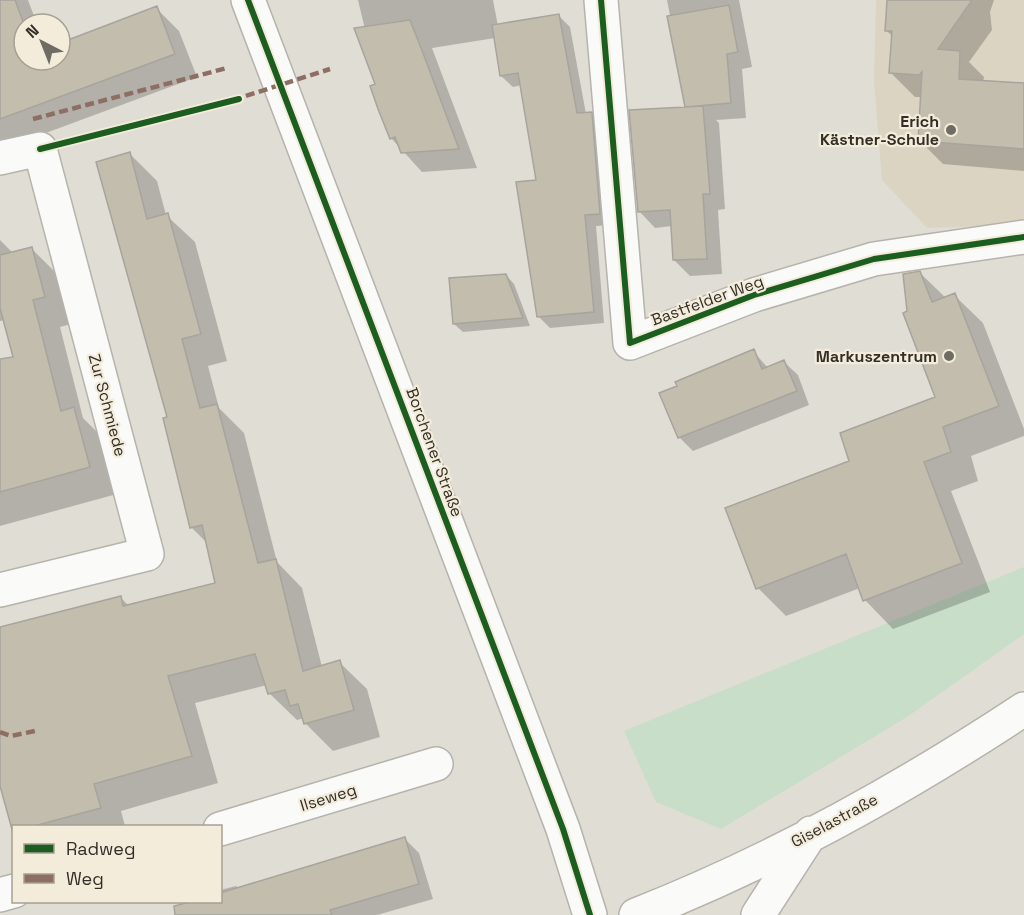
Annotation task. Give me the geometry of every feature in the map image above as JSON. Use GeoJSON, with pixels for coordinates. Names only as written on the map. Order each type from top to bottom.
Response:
{"type":"FeatureCollection","features":[{"type":"Feature","properties":{"kind":"street","name":"Borchener Straße"},"geometry":{"type":"LineString","coordinates":[[248,0],[563,829],[590,915]]}},
{"type":"Feature","properties":{"kind":"street","name":"Bastfelder Weg"},"geometry":{"type":"LineString","coordinates":[[601,0],[630,343],[754,295],[874,259],[1024,237]]}},
{"type":"Feature","properties":{"kind":"street","name":"Zur Schmiede"},"geometry":{"type":"LineString","coordinates":[[0,158],[40,149],[147,554],[0,590]]}},
{"type":"Feature","properties":{"kind":"street","name":"Giselastraße"},"geometry":{"type":"LineString","coordinates":[[636,915],[717,882],[811,833],[939,765],[1024,709]]}},
{"type":"Feature","properties":{"kind":"street","name":"Ilseweg"},"geometry":{"type":"LineString","coordinates":[[222,828],[436,764]]}},
{"type":"Feature","properties":{"kind":"street"},"geometry":{"type":"LineString","coordinates":[[758,915],[811,833]]}},
{"type":"Feature","properties":{"kind":"shaded area","name":"Erich Kästner-Schule"},"geometry":{"type":"Polygon","coordinates":[[[876,0],[1024,0],[1024,225],[927,228],[882,180],[874,80],[876,0]]]}},
{"type":"Feature","properties":{"kind":"green space"},"geometry":{"type":"Polygon","coordinates":[[[1024,567],[1024,634],[907,717],[721,829],[656,802],[624,731],[1024,567]]]}},
{"type":"Feature","properties":{"kind":"building"},"geometry":{"type":"Polygon","coordinates":[[[0,0],[15,0],[20,12],[12,12],[12,72],[72,72],[72,38],[157,6],[175,54],[0,119],[0,0]]]}},
{"type":"Feature","properties":{"kind":"building"},"geometry":{"type":"Polygon","coordinates":[[[887,0],[972,0],[938,49],[960,51],[959,79],[1024,83],[1024,149],[918,141],[922,72],[919,75],[889,73],[892,31],[885,31],[887,0]]]}},
{"type":"Feature","properties":{"kind":"building"},"geometry":{"type":"Polygon","coordinates":[[[729,5],[738,52],[727,54],[731,103],[685,107],[667,16],[729,5]]]}},
{"type":"Feature","properties":{"kind":"building"},"geometry":{"type":"Polygon","coordinates":[[[559,14],[577,113],[592,112],[600,214],[585,215],[594,312],[537,317],[516,182],[536,180],[518,73],[500,76],[492,25],[559,14]]]}},
{"type":"Feature","properties":{"kind":"building"},"geometry":{"type":"Polygon","coordinates":[[[410,20],[459,149],[401,153],[395,137],[390,139],[378,109],[370,86],[375,84],[354,28],[410,20]]]}},
{"type":"Feature","properties":{"kind":"building"},"geometry":{"type":"Polygon","coordinates":[[[703,106],[710,194],[703,194],[707,259],[673,260],[670,210],[638,212],[629,110],[703,106]]]}},
{"type":"Feature","properties":{"kind":"building"},"geometry":{"type":"Polygon","coordinates":[[[130,152],[147,219],[168,213],[201,334],[182,339],[200,408],[217,404],[258,563],[276,559],[303,671],[340,660],[354,710],[304,724],[298,704],[290,706],[285,690],[268,694],[255,654],[168,676],[192,756],[94,784],[101,808],[38,825],[12,825],[12,829],[0,786],[0,627],[121,596],[123,606],[215,583],[202,525],[190,528],[163,418],[167,417],[96,162],[130,152]]]}},
{"type":"Feature","properties":{"kind":"building"},"geometry":{"type":"Polygon","coordinates":[[[32,247],[45,297],[33,300],[61,411],[74,407],[90,467],[0,492],[0,359],[13,357],[0,308],[0,255],[32,247]]]}},
{"type":"Feature","properties":{"kind":"building"},"geometry":{"type":"Polygon","coordinates":[[[920,271],[932,302],[955,293],[999,406],[943,427],[951,452],[924,462],[962,563],[863,601],[846,554],[756,589],[725,508],[849,461],[840,433],[935,397],[903,313],[907,311],[903,274],[920,271]]]}},
{"type":"Feature","properties":{"kind":"building"},"geometry":{"type":"Polygon","coordinates":[[[506,274],[523,318],[453,324],[449,278],[506,274]]]}},
{"type":"Feature","properties":{"kind":"building"},"geometry":{"type":"Polygon","coordinates":[[[754,349],[762,369],[784,360],[797,391],[678,438],[659,393],[677,386],[675,382],[754,349]]]}},
{"type":"Feature","properties":{"kind":"building"},"geometry":{"type":"Polygon","coordinates":[[[405,837],[419,884],[330,910],[332,915],[175,915],[174,906],[186,903],[222,903],[222,892],[405,837]]]}},
{"type":"Feature","properties":{"kind":"marked path"},"geometry":{"type":"LineString","coordinates":[[33,119],[227,68]]}},
{"type":"Feature","properties":{"kind":"marked path"},"geometry":{"type":"LineString","coordinates":[[233,100],[330,69]]}},
{"type":"Feature","properties":{"kind":"marked path"},"geometry":{"type":"LineString","coordinates":[[0,732],[11,736],[35,731]]}},
{"type":"Feature","properties":{"kind":"cycle path"},"geometry":{"type":"LineString","coordinates":[[248,0],[563,829],[590,915]]}},
{"type":"Feature","properties":{"kind":"cycle path"},"geometry":{"type":"LineString","coordinates":[[601,0],[630,343],[754,295],[874,259],[1024,237]]}},
{"type":"Feature","properties":{"kind":"cycle path"},"geometry":{"type":"LineString","coordinates":[[40,149],[239,99]]}},
{"type":"Feature","properties":{"kind":"place","name":"Erich Kästner-Schule"},"geometry":{"type":"Point","coordinates":[951,130]}},
{"type":"Feature","properties":{"kind":"place","name":"Markuszentrum"},"geometry":{"type":"Point","coordinates":[949,356]}}]}
